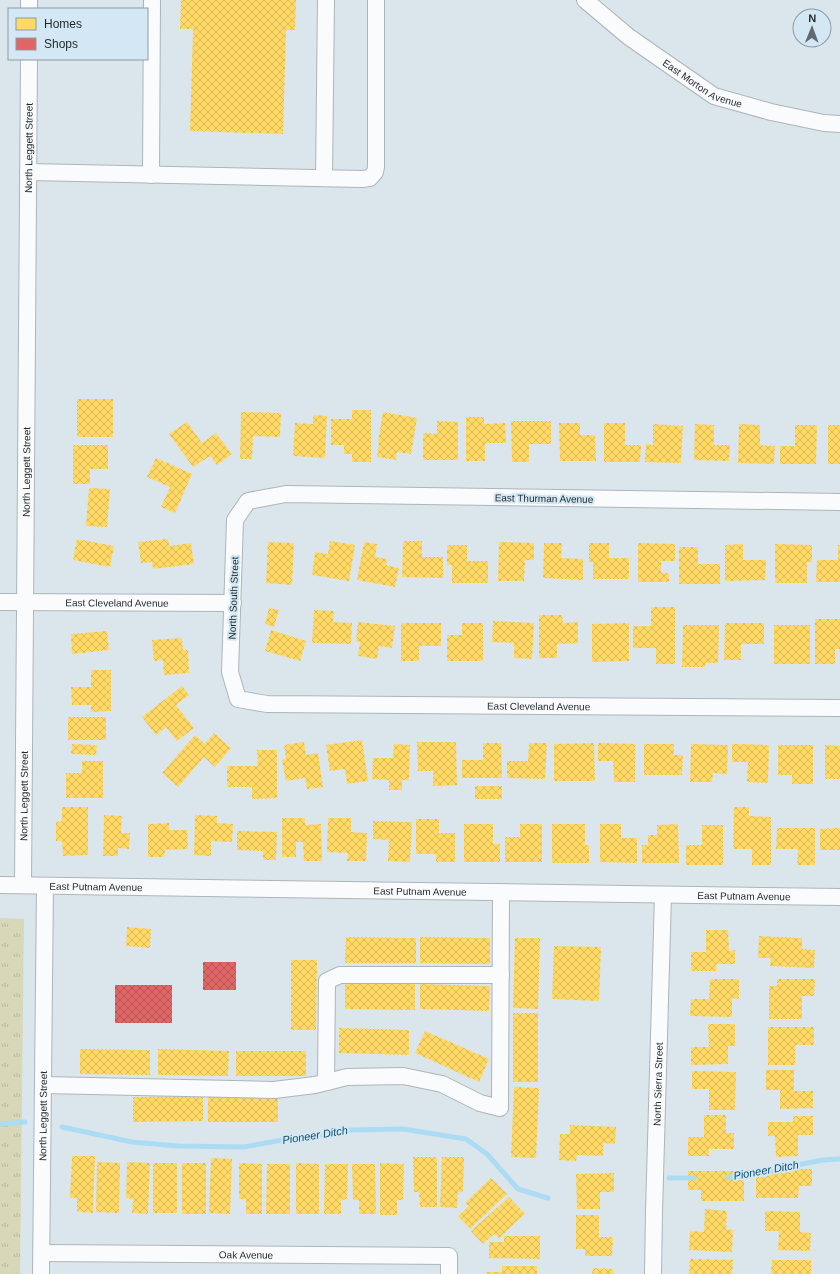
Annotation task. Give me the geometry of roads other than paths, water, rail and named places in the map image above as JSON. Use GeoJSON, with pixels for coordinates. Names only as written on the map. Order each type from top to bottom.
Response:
{"type":"FeatureCollection","features":[{"type":"Feature","properties":{"kind":"street"},"geometry":{"type":"LineString","coordinates":[[150,175],[152,0]]}},
{"type":"Feature","properties":{"kind":"street"},"geometry":{"type":"LineString","coordinates":[[324,178],[326,0]]}},
{"type":"Feature","properties":{"kind":"street"},"geometry":{"type":"LineString","coordinates":[[28,172],[370,178],[375,172],[376,0]]}},
{"type":"Feature","properties":{"kind":"street","name":"East Morton Avenue"},"geometry":{"type":"LineString","coordinates":[[585,0],[629,37],[714,96],[771,112],[824,123],[840,124]]}},
{"type":"Feature","properties":{"kind":"street","name":"North Leggett Street"},"geometry":{"type":"LineString","coordinates":[[23,885],[29,60]]}},
{"type":"Feature","properties":{"kind":"street","name":"East Thurman Avenue"},"geometry":{"type":"LineString","coordinates":[[248,501],[286,494],[840,502]]}},
{"type":"Feature","properties":{"kind":"street","name":"North South Street"},"geometry":{"type":"LineString","coordinates":[[238,698],[230,672],[236,520],[248,501]]}},
{"type":"Feature","properties":{"kind":"street","name":"East Cleveland Avenue"},"geometry":{"type":"LineString","coordinates":[[0,602],[233,603]]}},
{"type":"Feature","properties":{"kind":"street","name":"East Cleveland Avenue"},"geometry":{"type":"LineString","coordinates":[[238,698],[267,704],[840,708]]}},
{"type":"Feature","properties":{"kind":"street","name":"East Putnam Avenue"},"geometry":{"type":"LineString","coordinates":[[0,885],[840,897]]}},
{"type":"Feature","properties":{"kind":"street","name":"North Leggett Street"},"geometry":{"type":"LineString","coordinates":[[42,1274],[45,886]]}},
{"type":"Feature","properties":{"kind":"street"},"geometry":{"type":"LineString","coordinates":[[43,1085],[274,1090],[326,1082],[347,1077],[403,1076],[442,1084],[480,1103],[500,1108],[501,892]]}},
{"type":"Feature","properties":{"kind":"street","name":"North Sierra Street"},"geometry":{"type":"LineString","coordinates":[[653,1274],[663,895]]}},
{"type":"Feature","properties":{"kind":"street"},"geometry":{"type":"LineString","coordinates":[[326,1082],[327,981],[340,975],[501,975]]}},
{"type":"Feature","properties":{"kind":"street","name":"Oak Avenue"},"geometry":{"type":"LineString","coordinates":[[42,1253],[450,1256],[449,1274]]}},
{"type":"Feature","properties":{"kind":"waterway","name":"Pioneer Ditch"},"geometry":{"type":"LineString","coordinates":[[0,1124],[25,1122]]}},
{"type":"Feature","properties":{"kind":"waterway","name":"Pioneer Ditch"},"geometry":{"type":"LineString","coordinates":[[62,1127],[132,1142],[178,1146],[244,1147],[293,1138],[352,1130],[403,1129],[466,1139],[487,1154],[518,1189],[548,1198]]}},
{"type":"Feature","properties":{"kind":"waterway","name":"Pioneer Ditch"},"geometry":{"type":"LineString","coordinates":[[728,1177],[736,1177],[823,1160],[840,1159]]}},
{"type":"Feature","properties":{"kind":"waterway","name":"Pioneer Ditch"},"geometry":{"type":"LineString","coordinates":[[669,1178],[694,1178]]}}]}
